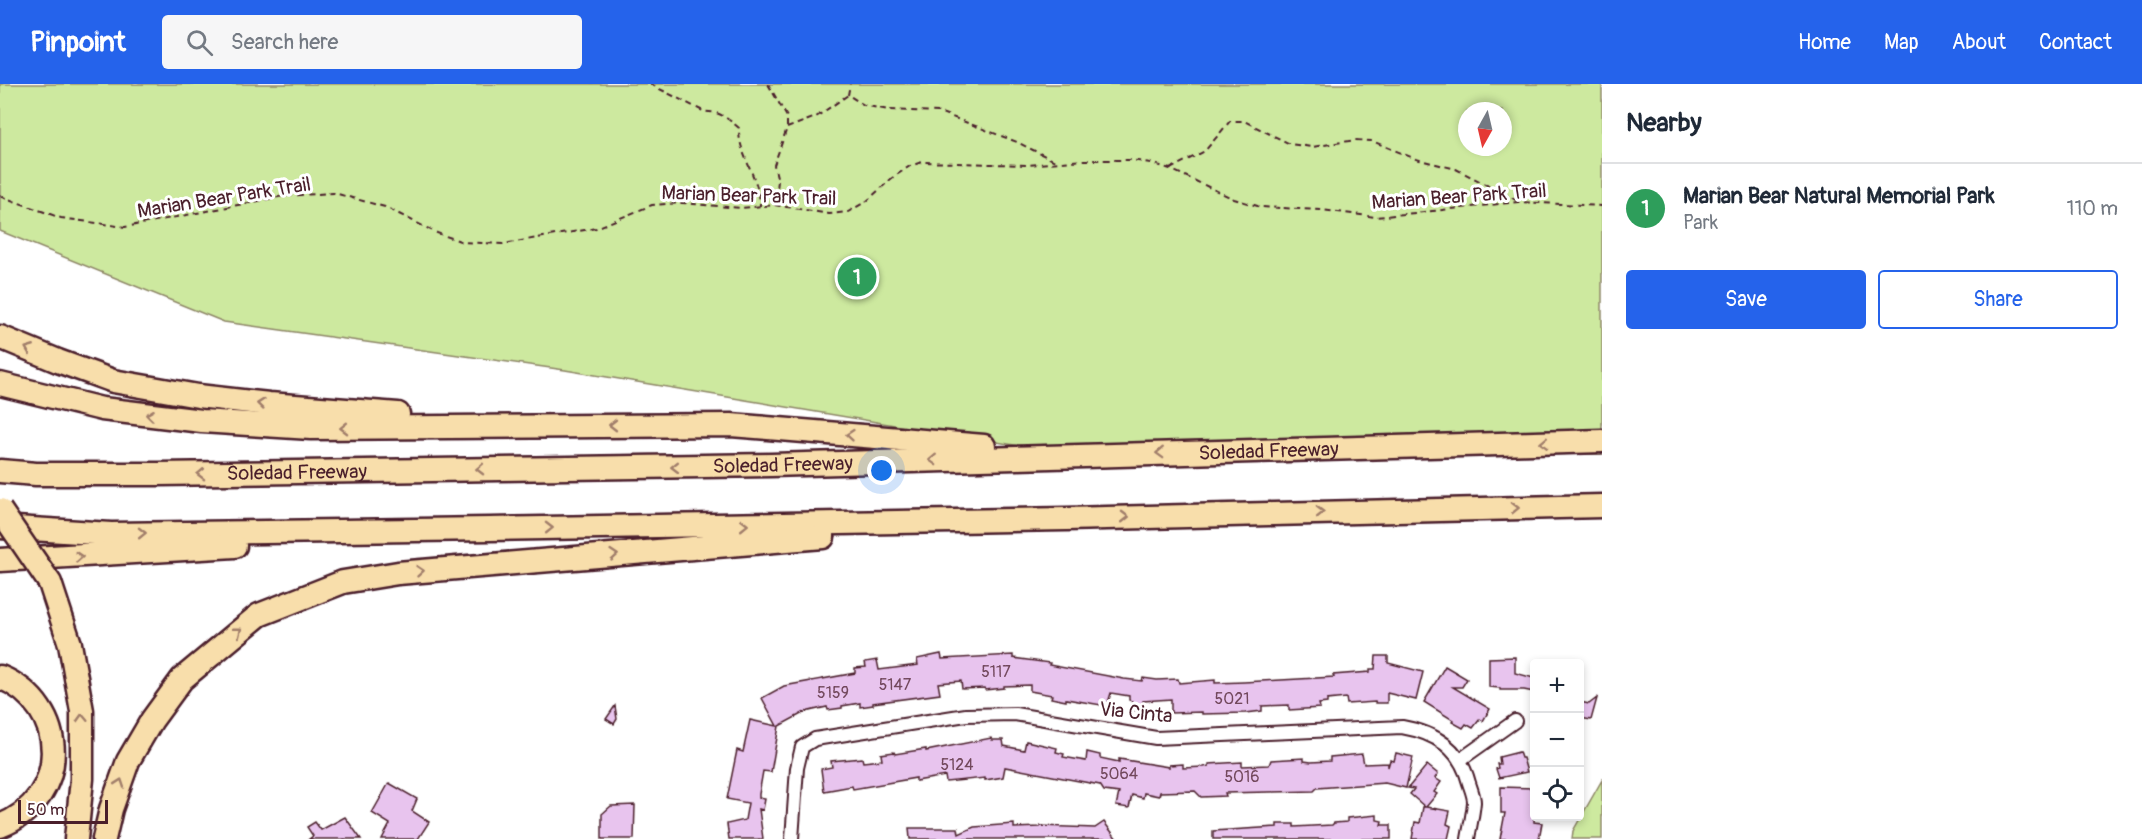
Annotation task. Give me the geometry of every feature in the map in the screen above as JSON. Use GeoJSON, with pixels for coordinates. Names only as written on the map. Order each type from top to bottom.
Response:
{"type":"FeatureCollection","features":[{"type":"Feature","properties":{"kind":"highway"},"geometry":{"type":"LineString","coordinates":[[0,337],[114,381],[198,396],[268,404],[550,425]]}},
{"type":"Feature","properties":{"kind":"highway"},"geometry":{"type":"LineString","coordinates":[[0,384],[102,409],[190,420],[300,428],[731,425],[1096,455]]}},
{"type":"Feature","properties":{"kind":"highway","name":"Soledad Freeway"},"geometry":{"type":"LineString","coordinates":[[0,471],[36,474],[171,474],[771,465],[1602,441]]}},
{"type":"Feature","properties":{"kind":"highway"},"geometry":{"type":"LineString","coordinates":[[0,527],[111,534],[1066,519],[1602,506]]}},
{"type":"Feature","properties":{"kind":"highway"},"geometry":{"type":"LineString","coordinates":[[0,510],[50,583],[70,644],[82,711],[82,779],[76,839]]}},
{"type":"Feature","properties":{"kind":"highway"},"geometry":{"type":"LineString","coordinates":[[104,839],[111,809],[128,761],[152,720],[182,678],[259,615],[343,582],[398,573],[1066,519]]}},
{"type":"Feature","properties":{"kind":"highway"},"geometry":{"type":"LineString","coordinates":[[0,560],[71,558],[490,529]]}},
{"type":"Feature","properties":{"kind":"highway"},"geometry":{"type":"LineString","coordinates":[[0,677],[24,690],[40,707],[51,733],[53,756],[46,783],[38,798],[23,814],[0,826]]}},
{"type":"Feature","properties":{"kind":"street","name":"Via Cinta"},"geometry":{"type":"LineString","coordinates":[[792,839],[797,768],[802,747],[815,739],[966,715],[1016,714],[1155,738],[1402,727],[1417,730],[1441,740],[1460,760]]}},
{"type":"Feature","properties":{"kind":"street"},"geometry":{"type":"LineString","coordinates":[[1468,839],[1474,800],[1460,760],[1515,721]]}},
{"type":"Feature","properties":{"kind":"path"},"geometry":{"type":"LineString","coordinates":[[650,84],[707,113],[713,112],[724,116],[739,128],[738,139],[760,194],[760,206]]}},
{"type":"Feature","properties":{"kind":"path"},"geometry":{"type":"LineString","coordinates":[[768,84],[787,116],[787,128],[774,165],[778,181],[775,206]]}},
{"type":"Feature","properties":{"kind":"path"},"geometry":{"type":"LineString","coordinates":[[787,128],[816,117],[848,95],[850,84]]}},
{"type":"Feature","properties":{"kind":"path"},"geometry":{"type":"LineString","coordinates":[[848,95],[864,105],[888,110],[939,112],[1017,142],[1057,162]]}},
{"type":"Feature","properties":{"kind":"path"},"geometry":{"type":"LineString","coordinates":[[1170,170],[1205,151],[1230,121],[1244,121],[1290,144],[1312,147],[1354,140],[1372,141],[1416,159],[1456,169],[1518,202]]}},
{"type":"Feature","properties":{"kind":"path","name":"Marian Bear Park Trail"},"geometry":{"type":"LineString","coordinates":[[0,196],[61,218],[125,227],[284,196],[334,193],[385,207],[437,234],[462,242],[503,244],[596,228],[652,205],[682,203],[741,207],[775,206],[829,214],[848,212],[867,201],[892,178],[910,166],[921,162],[1028,165],[1083,160],[1131,160],[1151,163],[1234,199],[1261,207],[1322,210],[1376,218],[1518,202],[1602,206]]}},
{"type":"Feature","properties":{"kind":"green space"},"geometry":{"type":"Polygon","coordinates":[[[0,84],[1602,84],[1602,454],[1093,458],[565,370],[224,322],[0,231],[0,84]]]}},
{"type":"Feature","properties":{"kind":"green space"},"geometry":{"type":"Polygon","coordinates":[[[1602,780],[1602,839],[1572,839],[1573,831],[1579,821],[1584,821],[1584,812],[1602,780]]]}},
{"type":"Feature","properties":{"kind":"building"},"geometry":{"type":"Polygon","coordinates":[[[941,654],[942,659],[1013,655],[1013,658],[1050,663],[1049,665],[1124,679],[1142,681],[1143,678],[1178,679],[1179,683],[1334,677],[1333,675],[1370,672],[1370,669],[1375,669],[1376,656],[1388,656],[1388,663],[1423,672],[1416,700],[1387,693],[1387,703],[1347,704],[1346,698],[1327,700],[1327,703],[1319,704],[1320,708],[1289,710],[1289,705],[1262,706],[1262,711],[1246,713],[1171,713],[1171,699],[1143,701],[1141,711],[1130,710],[1132,701],[1129,700],[1129,696],[1111,693],[1107,706],[1051,698],[1052,695],[1030,691],[1030,685],[1004,686],[1004,688],[985,690],[985,688],[962,689],[961,681],[938,683],[940,694],[873,703],[873,705],[860,707],[860,703],[842,706],[842,708],[828,710],[827,707],[805,712],[779,726],[771,772],[763,771],[759,798],[765,799],[763,810],[759,809],[763,839],[729,839],[727,824],[745,820],[748,803],[727,799],[737,750],[743,752],[750,720],[777,726],[762,698],[784,686],[855,673],[855,668],[866,667],[865,662],[877,660],[879,670],[918,665],[917,659],[941,654]]]}},
{"type":"Feature","properties":{"kind":"building"},"geometry":{"type":"Polygon","coordinates":[[[1515,657],[1515,673],[1530,677],[1530,691],[1500,690],[1500,688],[1489,687],[1489,658],[1515,657]]]}},
{"type":"Feature","properties":{"kind":"building"},"geometry":{"type":"Polygon","coordinates":[[[1445,666],[1467,679],[1462,687],[1453,687],[1490,709],[1483,721],[1480,719],[1473,728],[1466,724],[1463,728],[1424,702],[1445,666]]]}},
{"type":"Feature","properties":{"kind":"building"},"geometry":{"type":"Polygon","coordinates":[[[1597,698],[1591,720],[1584,719],[1584,703],[1589,704],[1597,698]]]}},
{"type":"Feature","properties":{"kind":"building"},"geometry":{"type":"Polygon","coordinates":[[[615,706],[617,719],[614,724],[606,719],[615,706]]]}},
{"type":"Feature","properties":{"kind":"building"},"geometry":{"type":"Polygon","coordinates":[[[991,738],[992,740],[1003,740],[1004,746],[1024,750],[1026,741],[1057,748],[1056,752],[1064,754],[1063,757],[1086,761],[1087,752],[1100,755],[1100,758],[1119,762],[1119,759],[1169,767],[1169,765],[1183,764],[1183,768],[1242,762],[1242,766],[1269,765],[1271,760],[1304,758],[1304,761],[1311,762],[1330,761],[1330,757],[1362,754],[1364,764],[1388,763],[1388,767],[1390,760],[1394,761],[1396,753],[1413,757],[1406,788],[1385,783],[1317,788],[1314,791],[1225,793],[1226,796],[1201,797],[1195,791],[1160,792],[1159,796],[1144,793],[1143,798],[1132,795],[1129,808],[1116,806],[1119,793],[1104,791],[1100,785],[1005,767],[1003,777],[985,780],[985,778],[946,782],[945,776],[824,791],[821,769],[832,767],[831,761],[862,758],[863,762],[882,760],[881,754],[926,749],[926,751],[991,738]]]}},
{"type":"Feature","properties":{"kind":"building"},"geometry":{"type":"Polygon","coordinates":[[[1519,752],[1527,772],[1499,778],[1496,769],[1497,764],[1500,764],[1499,757],[1519,752]]]}},
{"type":"Feature","properties":{"kind":"building"},"geometry":{"type":"Polygon","coordinates":[[[1427,765],[1438,774],[1435,778],[1441,782],[1434,792],[1437,794],[1426,807],[1450,811],[1447,824],[1451,826],[1448,839],[1412,839],[1415,822],[1420,823],[1423,807],[1425,807],[1410,794],[1414,789],[1408,788],[1427,765]]]}},
{"type":"Feature","properties":{"kind":"building"},"geometry":{"type":"Polygon","coordinates":[[[389,783],[417,799],[412,811],[429,822],[418,839],[382,839],[390,824],[372,813],[389,783]]]}},
{"type":"Feature","properties":{"kind":"building"},"geometry":{"type":"Polygon","coordinates":[[[1501,787],[1530,788],[1530,821],[1542,823],[1539,839],[1500,839],[1505,813],[1501,813],[1501,787]]]}},
{"type":"Feature","properties":{"kind":"building"},"geometry":{"type":"Polygon","coordinates":[[[635,805],[634,839],[602,839],[602,814],[611,806],[635,805]]]}},
{"type":"Feature","properties":{"kind":"building"},"geometry":{"type":"Polygon","coordinates":[[[1377,815],[1377,820],[1382,821],[1381,825],[1391,825],[1391,839],[1213,839],[1213,831],[1277,827],[1277,824],[1294,824],[1294,827],[1332,825],[1347,822],[1347,818],[1377,815]]]}},
{"type":"Feature","properties":{"kind":"building"},"geometry":{"type":"Polygon","coordinates":[[[345,817],[361,839],[309,839],[313,836],[307,827],[315,822],[321,830],[345,817]]]}},
{"type":"Feature","properties":{"kind":"building"},"geometry":{"type":"Polygon","coordinates":[[[1104,822],[1117,839],[910,839],[909,828],[958,828],[959,834],[974,827],[1014,824],[1014,828],[1040,826],[1095,828],[1104,822]]]}},
{"type":"Feature","properties":{"kind":"place","name":"Marian Bear Natural Memorial Park"},"geometry":{"type":"Point","coordinates":[857,277]}}]}
